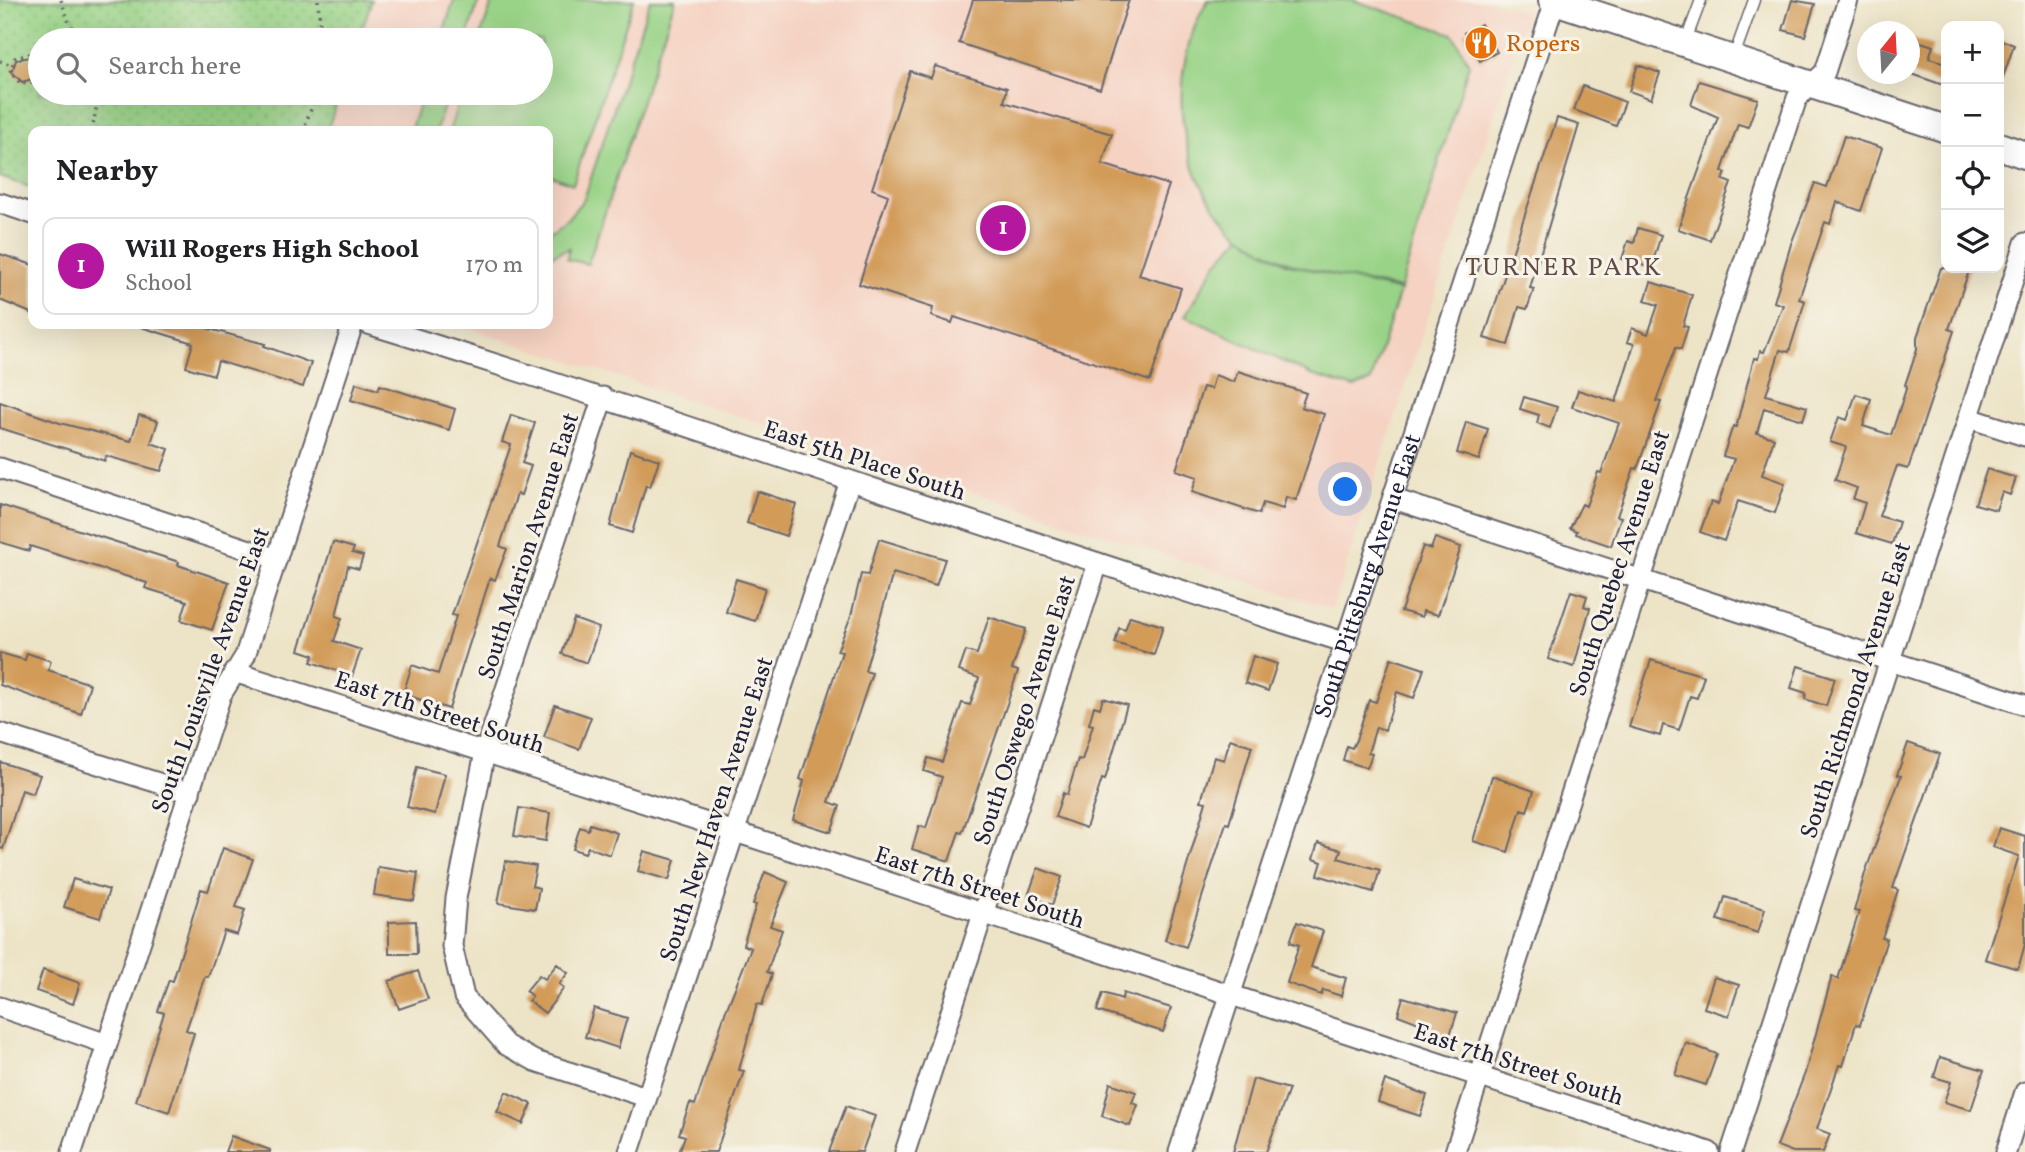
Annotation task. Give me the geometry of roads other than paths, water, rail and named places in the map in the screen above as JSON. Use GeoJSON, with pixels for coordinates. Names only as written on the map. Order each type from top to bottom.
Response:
{"type":"FeatureCollection","features":[{"type":"Feature","properties":{"kind":"street"},"geometry":{"type":"LineString","coordinates":[[1554,0],[1941,127]]}},
{"type":"Feature","properties":{"kind":"street","name":"South Pittsburg Avenue East"},"geometry":{"type":"LineString","coordinates":[[1180,1152],[1554,0]]}},
{"type":"Feature","properties":{"kind":"street","name":"South Quebec Avenue East"},"geometry":{"type":"LineString","coordinates":[[1455,1152],[1797,98],[1825,72],[1848,0]]}},
{"type":"Feature","properties":{"kind":"street"},"geometry":{"type":"LineString","coordinates":[[2002,147],[2025,155]]}},
{"type":"Feature","properties":{"kind":"street"},"geometry":{"type":"LineString","coordinates":[[0,203],[28,212]]}},
{"type":"Feature","properties":{"kind":"street","name":"South Richmond Avenue East"},"geometry":{"type":"LineString","coordinates":[[1731,1152],[2025,243]]}},
{"type":"Feature","properties":{"kind":"street","name":"South Louisville Avenue East"},"geometry":{"type":"LineString","coordinates":[[72,1152],[221,695],[245,656],[350,329]]}},
{"type":"Feature","properties":{"kind":"street","name":"East 5th Place South"},"geometry":{"type":"LineString","coordinates":[[384,329],[603,397],[850,481],[1347,643]]}},
{"type":"Feature","properties":{"kind":"street","name":"South Marion Avenue East"},"geometry":{"type":"LineString","coordinates":[[603,397],[485,752],[452,924],[452,946],[464,997],[506,1045],[535,1061],[646,1097]]}},
{"type":"Feature","properties":{"kind":"street"},"geometry":{"type":"LineString","coordinates":[[1969,418],[2025,436]]}},
{"type":"Feature","properties":{"kind":"street"},"geometry":{"type":"LineString","coordinates":[[0,468],[277,559]]}},
{"type":"Feature","properties":{"kind":"street","name":"South New Haven Avenue East"},"geometry":{"type":"LineString","coordinates":[[629,1152],[850,481]]}},
{"type":"Feature","properties":{"kind":"street"},"geometry":{"type":"LineString","coordinates":[[1394,499],[2025,705]]}},
{"type":"Feature","properties":{"kind":"street","name":"South Oswego Avenue East"},"geometry":{"type":"LineString","coordinates":[[905,1152],[1098,563]]}},
{"type":"Feature","properties":{"kind":"street","name":"East 7th Street South"},"geometry":{"type":"LineString","coordinates":[[234,672],[735,832],[1709,1152]]}},
{"type":"Feature","properties":{"kind":"street"},"geometry":{"type":"LineString","coordinates":[[0,733],[190,793]]}},
{"type":"Feature","properties":{"kind":"street"},"geometry":{"type":"LineString","coordinates":[[0,1007],[107,1044]]}},
{"type":"Feature","properties":{"kind":"street"},"geometry":{"type":"LineString","coordinates":[[2006,1152],[2025,1092]]}},
{"type":"Feature","properties":{"kind":"lane"},"geometry":{"type":"LineString","coordinates":[[1685,44],[1701,0]]}},
{"type":"Feature","properties":{"kind":"lane"},"geometry":{"type":"LineString","coordinates":[[1733,59],[1754,0]]}},
{"type":"Feature","properties":{"kind":"place","name":"Ropers"},"geometry":{"type":"Point","coordinates":[1481,43]}},
{"type":"Feature","properties":{"kind":"place","name":"Will Rogers High School"},"geometry":{"type":"Point","coordinates":[1003,228]}},
{"type":"Feature","properties":{"kind":"district","name":"TURNER PARK"},"geometry":{"type":"Point","coordinates":[1564,266]}}]}
